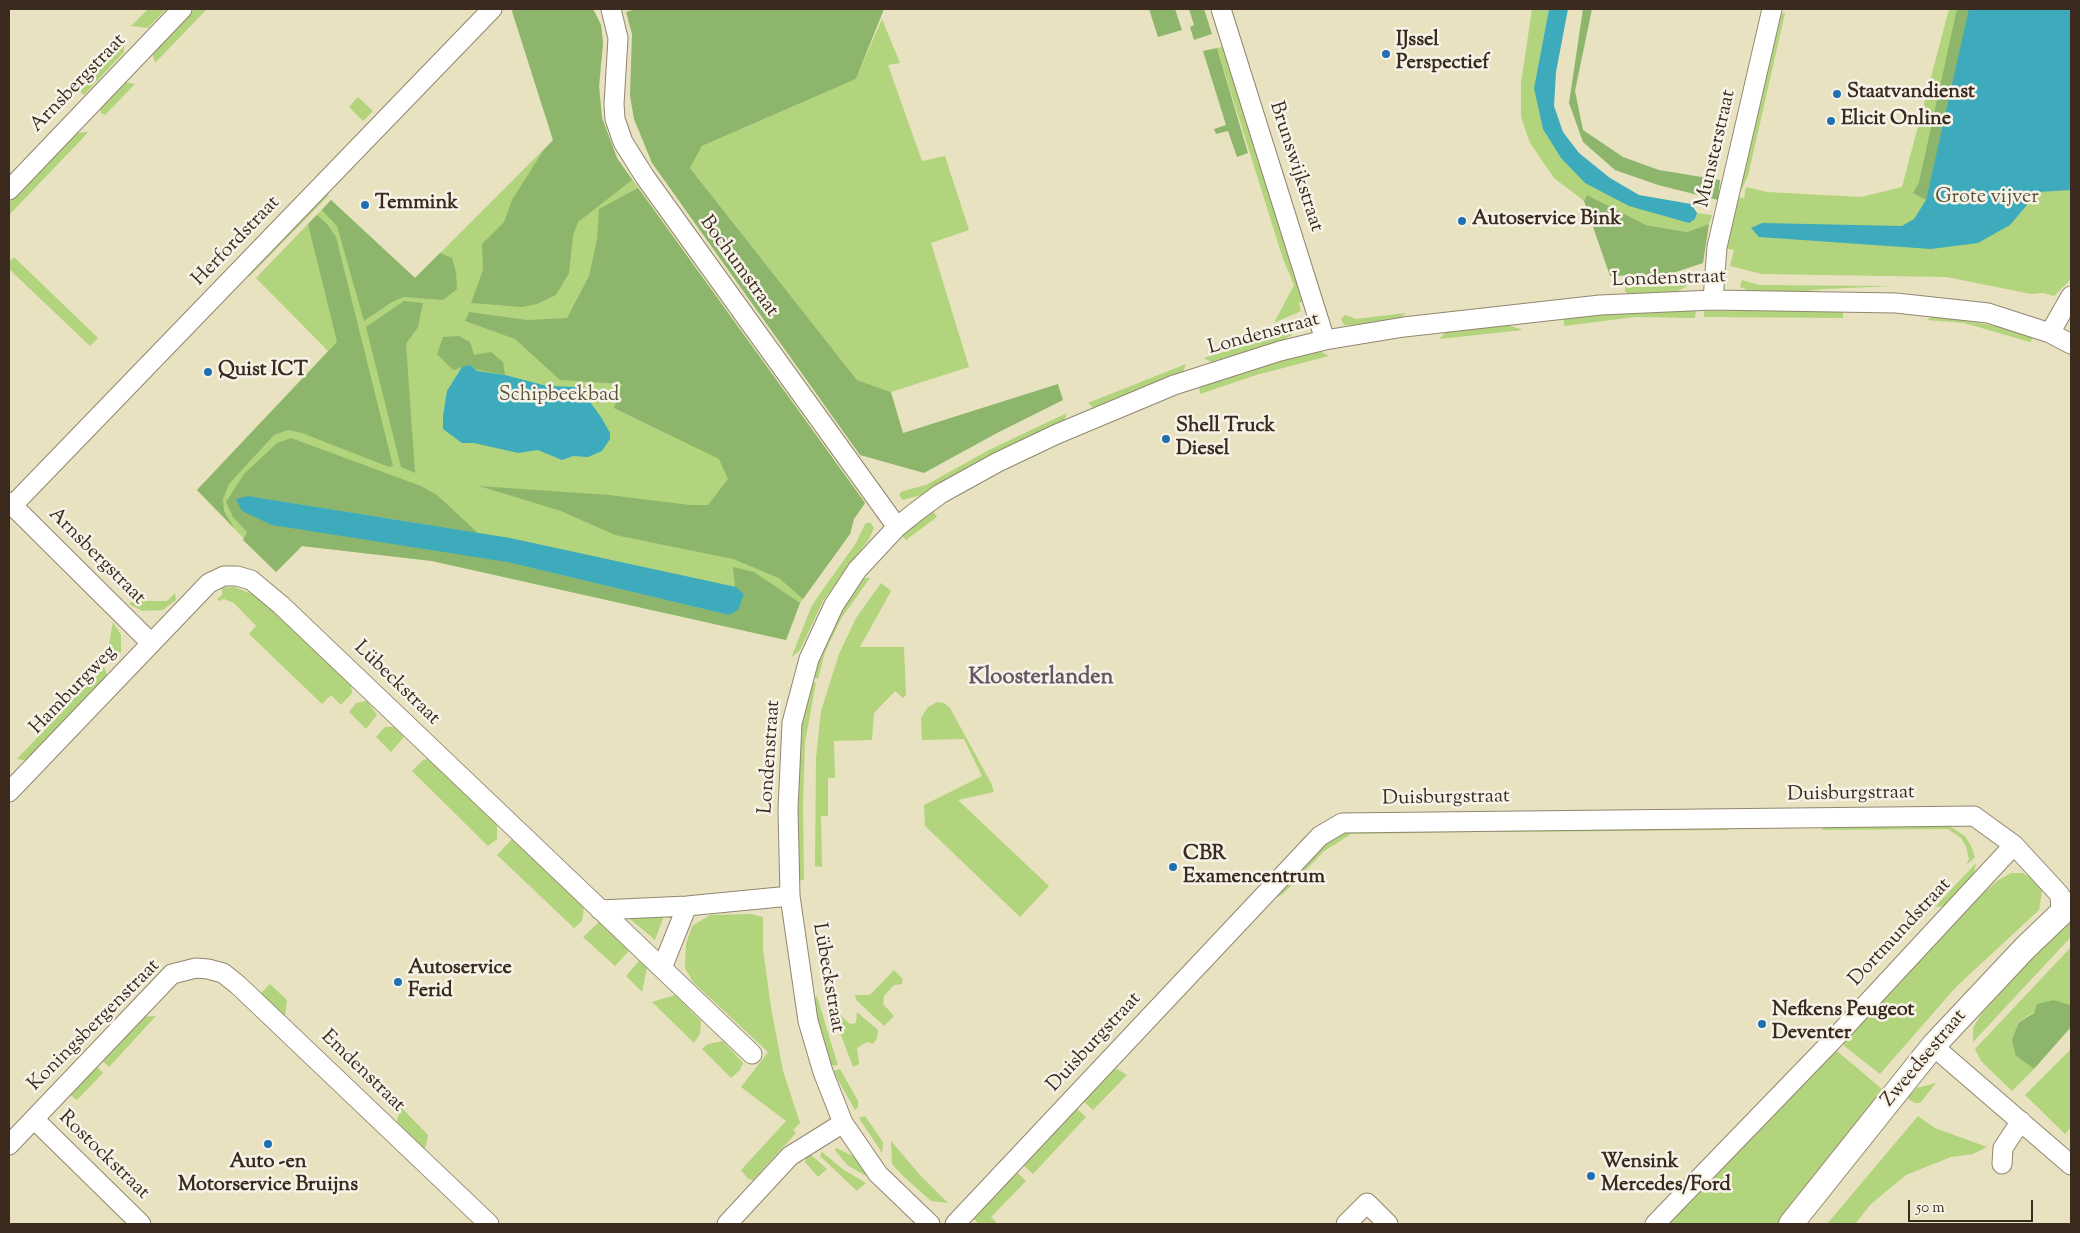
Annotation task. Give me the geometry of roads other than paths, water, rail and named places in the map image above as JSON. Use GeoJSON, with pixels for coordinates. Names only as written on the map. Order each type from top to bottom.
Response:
{"type":"FeatureCollection","features":[{"type":"Feature","properties":{"kind":"street","name":"Arnsbergstraat"},"geometry":{"type":"LineString","coordinates":[[9,190],[182,9]]}},
{"type":"Feature","properties":{"kind":"street","name":"Herfordstraat"},"geometry":{"type":"LineString","coordinates":[[11,504],[492,9]]}},
{"type":"Feature","properties":{"kind":"street","name":"Bochumstraat"},"geometry":{"type":"LineString","coordinates":[[611,9],[618,38],[614,104],[615,119],[623,142],[645,177],[897,527]]}},
{"type":"Feature","properties":{"kind":"street","name":"Brunswijkstraat"},"geometry":{"type":"LineString","coordinates":[[1221,9],[1325,340]]}},
{"type":"Feature","properties":{"kind":"street","name":"Munsterstraat"},"geometry":{"type":"LineString","coordinates":[[1713,300],[1718,248],[1772,9]]}},
{"type":"Feature","properties":{"kind":"street"},"geometry":{"type":"LineString","coordinates":[[2050,332],[2071,296]]}},
{"type":"Feature","properties":{"kind":"street","name":"Londenstraat"},"geometry":{"type":"LineString","coordinates":[[790,896],[788,809],[792,723],[798,692],[809,659],[834,604],[867,557],[897,527],[940,494],[971,476],[1057,434],[1174,385],[1234,364],[1325,340],[1404,326],[1600,305],[1713,300],[1908,304],[1988,313],[2050,332],[2071,344]]}},
{"type":"Feature","properties":{"kind":"street","name":"Arnsbergstraat"},"geometry":{"type":"LineString","coordinates":[[11,504],[151,643]]}},
{"type":"Feature","properties":{"kind":"street","name":"Lübeckstraat"},"geometry":{"type":"LineString","coordinates":[[151,643],[209,583],[224,576],[237,576],[251,580],[281,605],[752,1054]]}},
{"type":"Feature","properties":{"kind":"street","name":"Hamburgweg"},"geometry":{"type":"LineString","coordinates":[[9,792],[151,643]]}},
{"type":"Feature","properties":{"kind":"street","name":"Duisburgstraat"},"geometry":{"type":"LineString","coordinates":[[955,1224],[1320,836],[1342,822],[1974,816],[2014,845],[2060,895],[2066,909]]}},
{"type":"Feature","properties":{"kind":"street","name":"Dortmundstraat"},"geometry":{"type":"LineString","coordinates":[[1655,1224],[1824,1049],[2014,845]]}},
{"type":"Feature","properties":{"kind":"street"},"geometry":{"type":"LineString","coordinates":[[600,910],[687,906],[790,896]]}},
{"type":"Feature","properties":{"kind":"street","name":"Lübeckstraat"},"geometry":{"type":"LineString","coordinates":[[790,896],[808,1021],[823,1072],[843,1123],[878,1174],[930,1224]]}},
{"type":"Feature","properties":{"kind":"street"},"geometry":{"type":"LineString","coordinates":[[662,968],[687,906]]}},
{"type":"Feature","properties":{"kind":"street","name":"Zweedsestraat"},"geometry":{"type":"LineString","coordinates":[[1791,1224],[1933,1046],[1978,996],[2066,909]]}},
{"type":"Feature","properties":{"kind":"street","name":"Koningsbergenstraat"},"geometry":{"type":"LineString","coordinates":[[9,1145],[172,974],[196,968]]}},
{"type":"Feature","properties":{"kind":"street","name":"Emdenstraat"},"geometry":{"type":"LineString","coordinates":[[196,968],[223,973],[238,985],[489,1224]]}},
{"type":"Feature","properties":{"kind":"street"},"geometry":{"type":"LineString","coordinates":[[1933,1046],[2071,1165]]}},
{"type":"Feature","properties":{"kind":"street","name":"Rostockstraat"},"geometry":{"type":"LineString","coordinates":[[34,1119],[141,1224]]}},
{"type":"Feature","properties":{"kind":"street"},"geometry":{"type":"LineString","coordinates":[[2002,1164],[2003,1148],[2021,1120]]}},
{"type":"Feature","properties":{"kind":"street"},"geometry":{"type":"LineString","coordinates":[[728,1224],[790,1156],[843,1123]]}},
{"type":"Feature","properties":{"kind":"street"},"geometry":{"type":"LineString","coordinates":[[1346,1224],[1367,1204],[1388,1224]]}},
{"type":"Feature","properties":{"kind":"water"},"geometry":{"type":"Polygon","coordinates":[[[1549,9],[1568,9],[1556,72],[1554,106],[1563,132],[1579,153],[1610,178],[1639,195],[1691,204],[1697,213],[1695,219],[1689,223],[1629,206],[1585,183],[1561,158],[1543,129],[1534,88],[1549,9]]]}},
{"type":"Feature","properties":{"kind":"water"},"geometry":{"type":"Polygon","coordinates":[[[1969,9],[2071,9],[2071,190],[2038,192],[2010,225],[1978,243],[1931,249],[1759,237],[1751,228],[1762,223],[1902,226],[1914,219],[1926,200],[1969,9]]]}},
{"type":"Feature","properties":{"kind":"water"},"geometry":{"type":"Polygon","coordinates":[[[470,365],[477,371],[505,375],[547,386],[579,387],[601,417],[610,433],[610,439],[602,451],[588,457],[573,456],[562,460],[538,450],[518,453],[474,443],[462,443],[443,429],[443,416],[447,391],[462,367],[470,365]]]}},
{"type":"Feature","properties":{"kind":"water"},"geometry":{"type":"Polygon","coordinates":[[[248,496],[510,538],[736,587],[744,594],[738,610],[729,615],[507,562],[272,525],[242,511],[236,499],[248,496]]]}},
{"type":"Feature","properties":{"kind":"place","name":"IJssel Perspectief"},"geometry":{"type":"Point","coordinates":[1386,54]}},
{"type":"Feature","properties":{"kind":"place","name":"Staatvandienst"},"geometry":{"type":"Point","coordinates":[1837,94]}},
{"type":"Feature","properties":{"kind":"place","name":"Elicit Online"},"geometry":{"type":"Point","coordinates":[1831,121]}},
{"type":"Feature","properties":{"kind":"place","name":"Temmink"},"geometry":{"type":"Point","coordinates":[365,205]}},
{"type":"Feature","properties":{"kind":"place","name":"Autoservice Bink"},"geometry":{"type":"Point","coordinates":[1462,221]}},
{"type":"Feature","properties":{"kind":"place","name":"Quist ICT"},"geometry":{"type":"Point","coordinates":[208,372]}},
{"type":"Feature","properties":{"kind":"place","name":"Shell Truck Diesel"},"geometry":{"type":"Point","coordinates":[1166,439]}},
{"type":"Feature","properties":{"kind":"place","name":"CBR Examencentrum"},"geometry":{"type":"Point","coordinates":[1173,867]}},
{"type":"Feature","properties":{"kind":"place","name":"Autoservice Ferid"},"geometry":{"type":"Point","coordinates":[398,982]}},
{"type":"Feature","properties":{"kind":"place","name":"Nefkens Peugeot Deventer"},"geometry":{"type":"Point","coordinates":[1762,1024]}},
{"type":"Feature","properties":{"kind":"place","name":"Auto -en Motorservice Bruijns"},"geometry":{"type":"Point","coordinates":[268,1144]}},
{"type":"Feature","properties":{"kind":"place","name":"Wensink Mercedes/Ford"},"geometry":{"type":"Point","coordinates":[1591,1176]}},
{"type":"Feature","properties":{"kind":"district","name":"Kloosterlanden"},"geometry":{"type":"Point","coordinates":[1041,679]}},
{"type":"Feature","properties":{"kind":"park label","name":"Grote vijver"},"geometry":{"type":"Point","coordinates":[1987,199]}},
{"type":"Feature","properties":{"kind":"park label","name":"Schipbeekbad"},"geometry":{"type":"Point","coordinates":[559,397]}}]}
